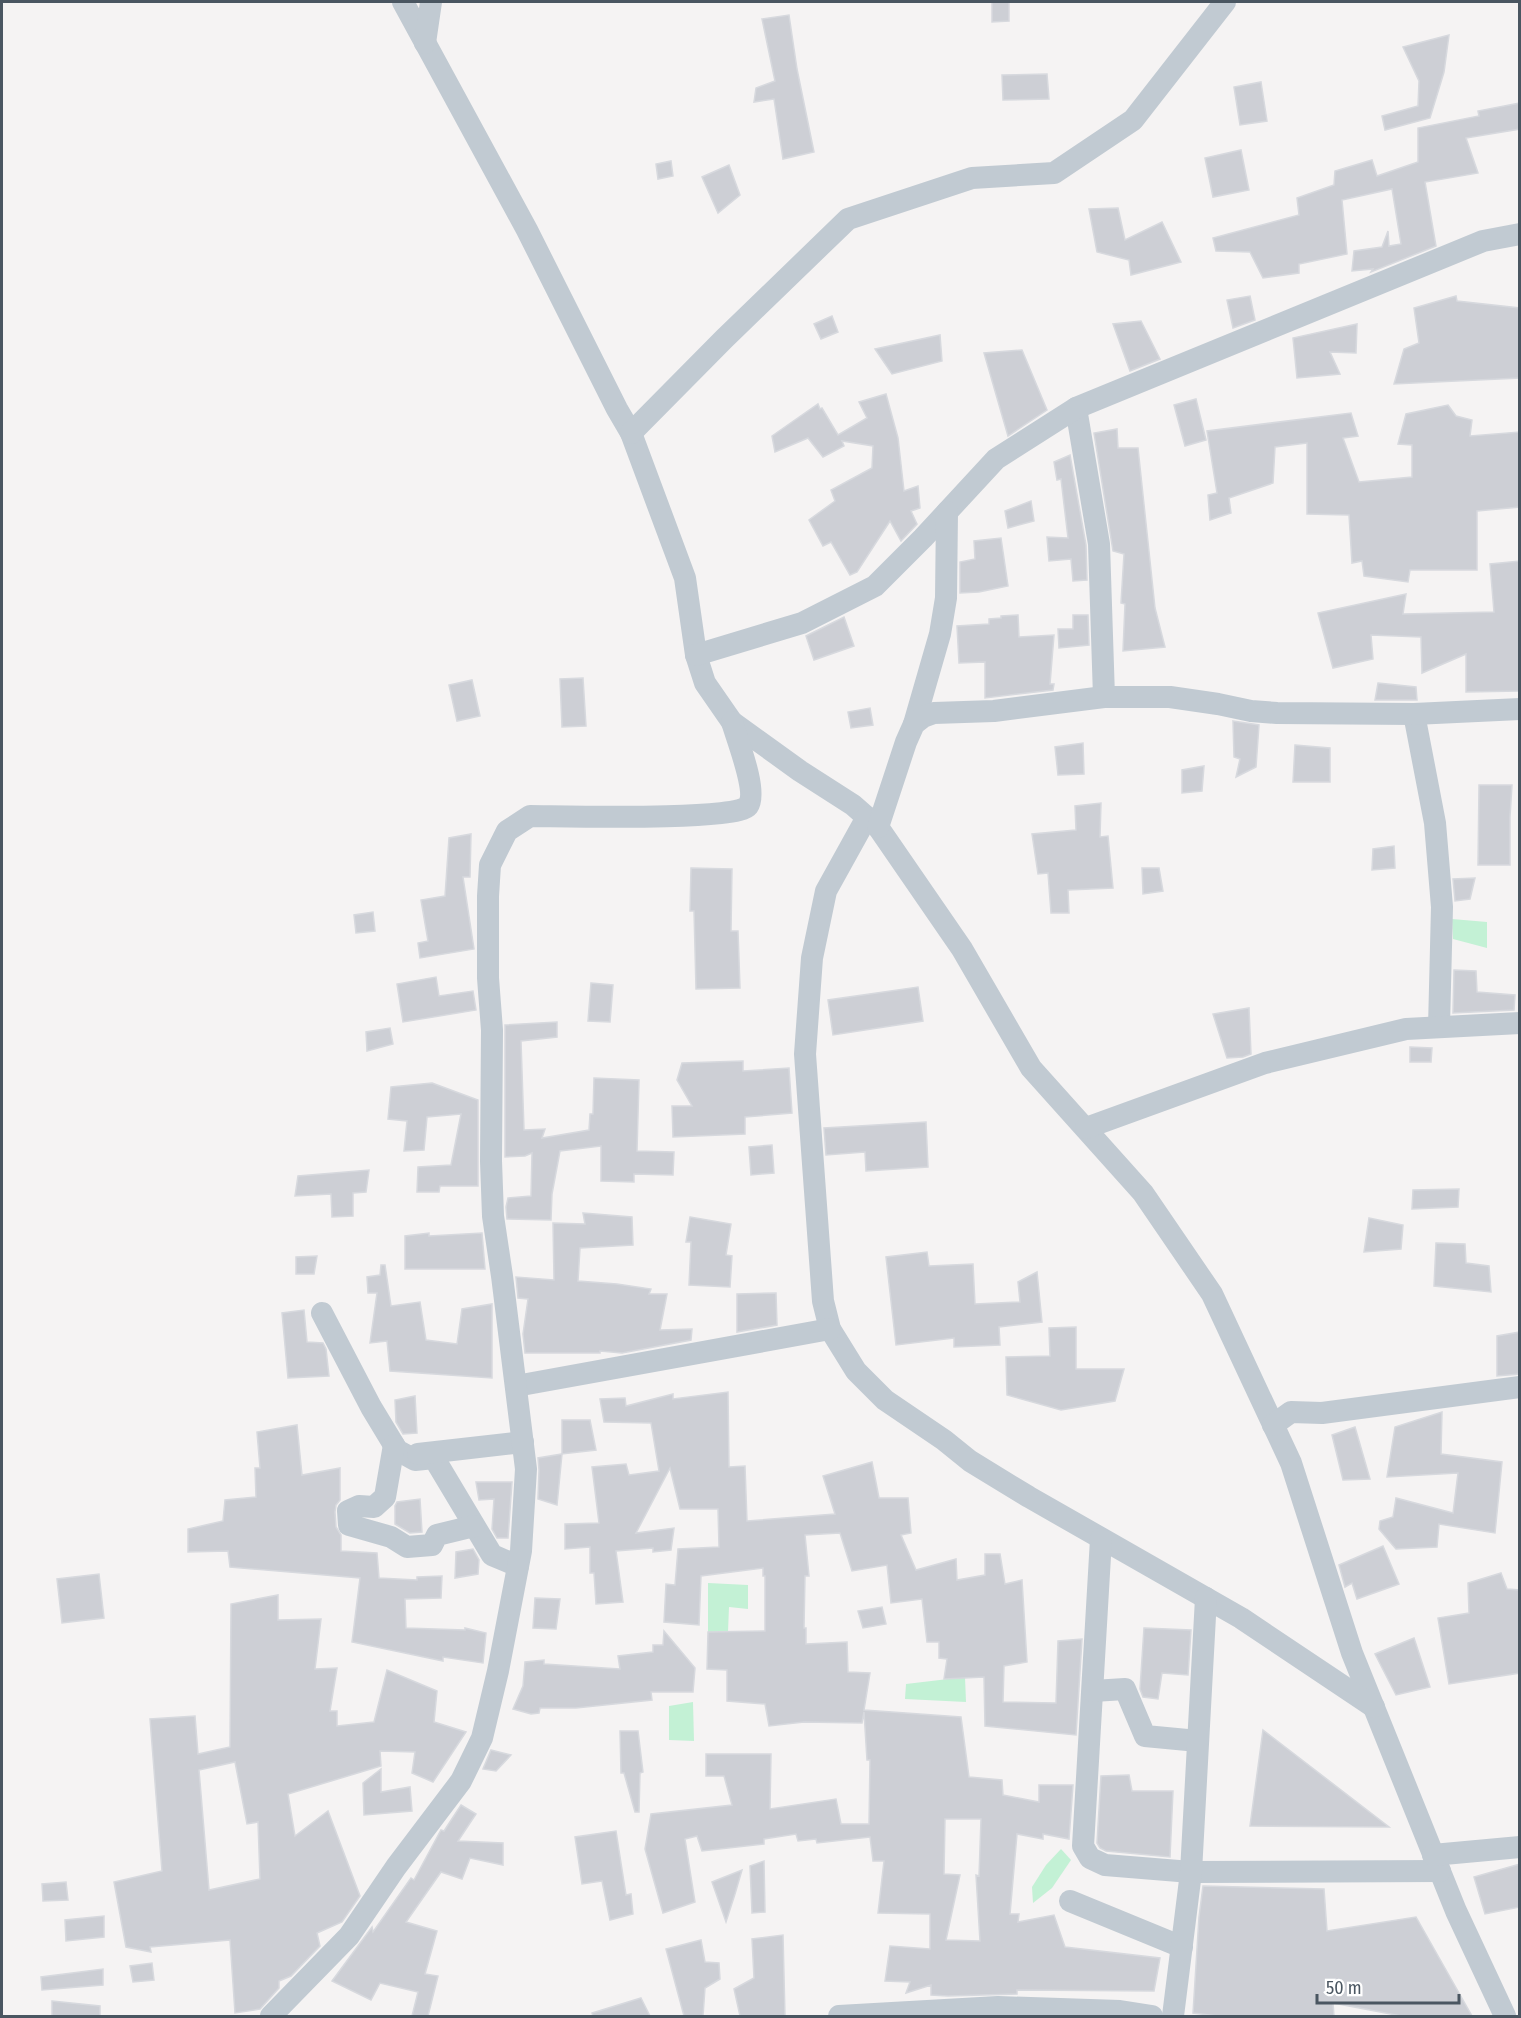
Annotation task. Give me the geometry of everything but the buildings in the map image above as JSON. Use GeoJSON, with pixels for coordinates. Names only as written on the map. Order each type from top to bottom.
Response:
{"type":"FeatureCollection","features":[{"type":"Feature","properties":{"kind":"street"},"geometry":{"type":"LineString","coordinates":[[271,2016],[349,1936],[461,1781],[482,1738],[521,1551],[526,1469],[493,1216],[492,1030],[488,978],[490,865],[507,831],[531,816],[709,815],[744,811],[750,804],[751,788],[732,722],[705,683],[696,655],[685,578],[632,433],[617,409],[527,230],[403,2]]}},
{"type":"Feature","properties":{"kind":"street"},"geometry":{"type":"LineString","coordinates":[[425,43],[430,2]]}},
{"type":"Feature","properties":{"kind":"street"},"geometry":{"type":"LineString","coordinates":[[632,433],[724,339],[848,219],[972,178],[1054,173],[1133,120],[1226,2]]}},
{"type":"Feature","properties":{"kind":"street"},"geometry":{"type":"LineString","coordinates":[[696,655],[802,623],[875,586],[996,459],[1076,408],[1483,241],[1520,234]]}},
{"type":"Feature","properties":{"kind":"street"},"geometry":{"type":"LineString","coordinates":[[1076,408],[1099,544],[1104,697]]}},
{"type":"Feature","properties":{"kind":"street"},"geometry":{"type":"LineString","coordinates":[[947,512],[946,598],[940,634],[914,724],[873,822],[826,891],[812,958],[806,1054],[823,1301],[830,1329],[856,1371],[885,1400],[944,1440],[970,1461],[1101,1539],[1241,1618],[1374,1707]]}},
{"type":"Feature","properties":{"kind":"street"},"geometry":{"type":"LineString","coordinates":[[914,724],[934,713],[994,711],[1104,697],[1170,697],[1251,711],[1277,713],[1414,714],[1520,709]]}},
{"type":"Feature","properties":{"kind":"street"},"geometry":{"type":"LineString","coordinates":[[1414,714],[1436,823],[1442,907],[1439,1027]]}},
{"type":"Feature","properties":{"kind":"street"},"geometry":{"type":"LineString","coordinates":[[732,722],[800,771],[853,804],[873,822],[962,949],[1031,1068],[1143,1193],[1212,1294],[1291,1462],[1352,1653],[1456,1911],[1505,2016]]}},
{"type":"Feature","properties":{"kind":"street"},"geometry":{"type":"LineString","coordinates":[[1086,1128],[1265,1063],[1406,1029],[1520,1023]]}},
{"type":"Feature","properties":{"kind":"street"},"geometry":{"type":"LineString","coordinates":[[322,1313],[371,1407],[401,1450],[415,1460],[434,1458],[492,1556],[518,1566]]}},
{"type":"Feature","properties":{"kind":"street"},"geometry":{"type":"LineString","coordinates":[[516,1386],[830,1329]]}},
{"type":"Feature","properties":{"kind":"street"},"geometry":{"type":"LineString","coordinates":[[1273,1425],[1290,1412],[1322,1413],[1520,1387]]}},
{"type":"Feature","properties":{"kind":"street"},"geometry":{"type":"LineString","coordinates":[[401,1450],[523,1442]]}},
{"type":"Feature","properties":{"kind":"street"},"geometry":{"type":"LineString","coordinates":[[401,1450],[385,1497],[374,1507],[359,1506],[348,1511],[349,1525],[391,1537],[407,1547],[432,1545],[437,1535],[474,1526]]}},
{"type":"Feature","properties":{"kind":"street"},"geometry":{"type":"LineString","coordinates":[[1101,1539],[1083,1846],[1090,1857],[1105,1865],[1191,1872],[1437,1863],[1520,1847]]}},
{"type":"Feature","properties":{"kind":"street"},"geometry":{"type":"LineString","coordinates":[[1173,2016],[1191,1872],[1206,1598]]}},
{"type":"Feature","properties":{"kind":"street"},"geometry":{"type":"LineString","coordinates":[[1093,1691],[1125,1689],[1145,1736],[1198,1741]]}},
{"type":"Feature","properties":{"kind":"street"},"geometry":{"type":"LineString","coordinates":[[1070,1901],[1182,1947]]}},
{"type":"Feature","properties":{"kind":"street"},"geometry":{"type":"LineString","coordinates":[[839,2016],[998,2007],[1120,2011],[1151,2016]]}},
{"type":"Feature","properties":{"kind":"green space"},"geometry":{"type":"Polygon","coordinates":[[[1452,919],[1487,922],[1487,948],[1453,939],[1452,919]]]}},
{"type":"Feature","properties":{"kind":"green space"},"geometry":{"type":"Polygon","coordinates":[[[708,1583],[748,1585],[748,1609],[729,1607],[728,1632],[708,1632],[708,1583]]]}},
{"type":"Feature","properties":{"kind":"green space"},"geometry":{"type":"Polygon","coordinates":[[[965,1677],[966,1702],[905,1699],[906,1684],[965,1677]]]}},
{"type":"Feature","properties":{"kind":"green space"},"geometry":{"type":"Polygon","coordinates":[[[693,1702],[694,1741],[669,1740],[669,1706],[693,1702]]]}},
{"type":"Feature","properties":{"kind":"green space"},"geometry":{"type":"Polygon","coordinates":[[[1061,1849],[1071,1860],[1052,1888],[1033,1903],[1032,1887],[1046,1865],[1061,1849]]]}}]}
